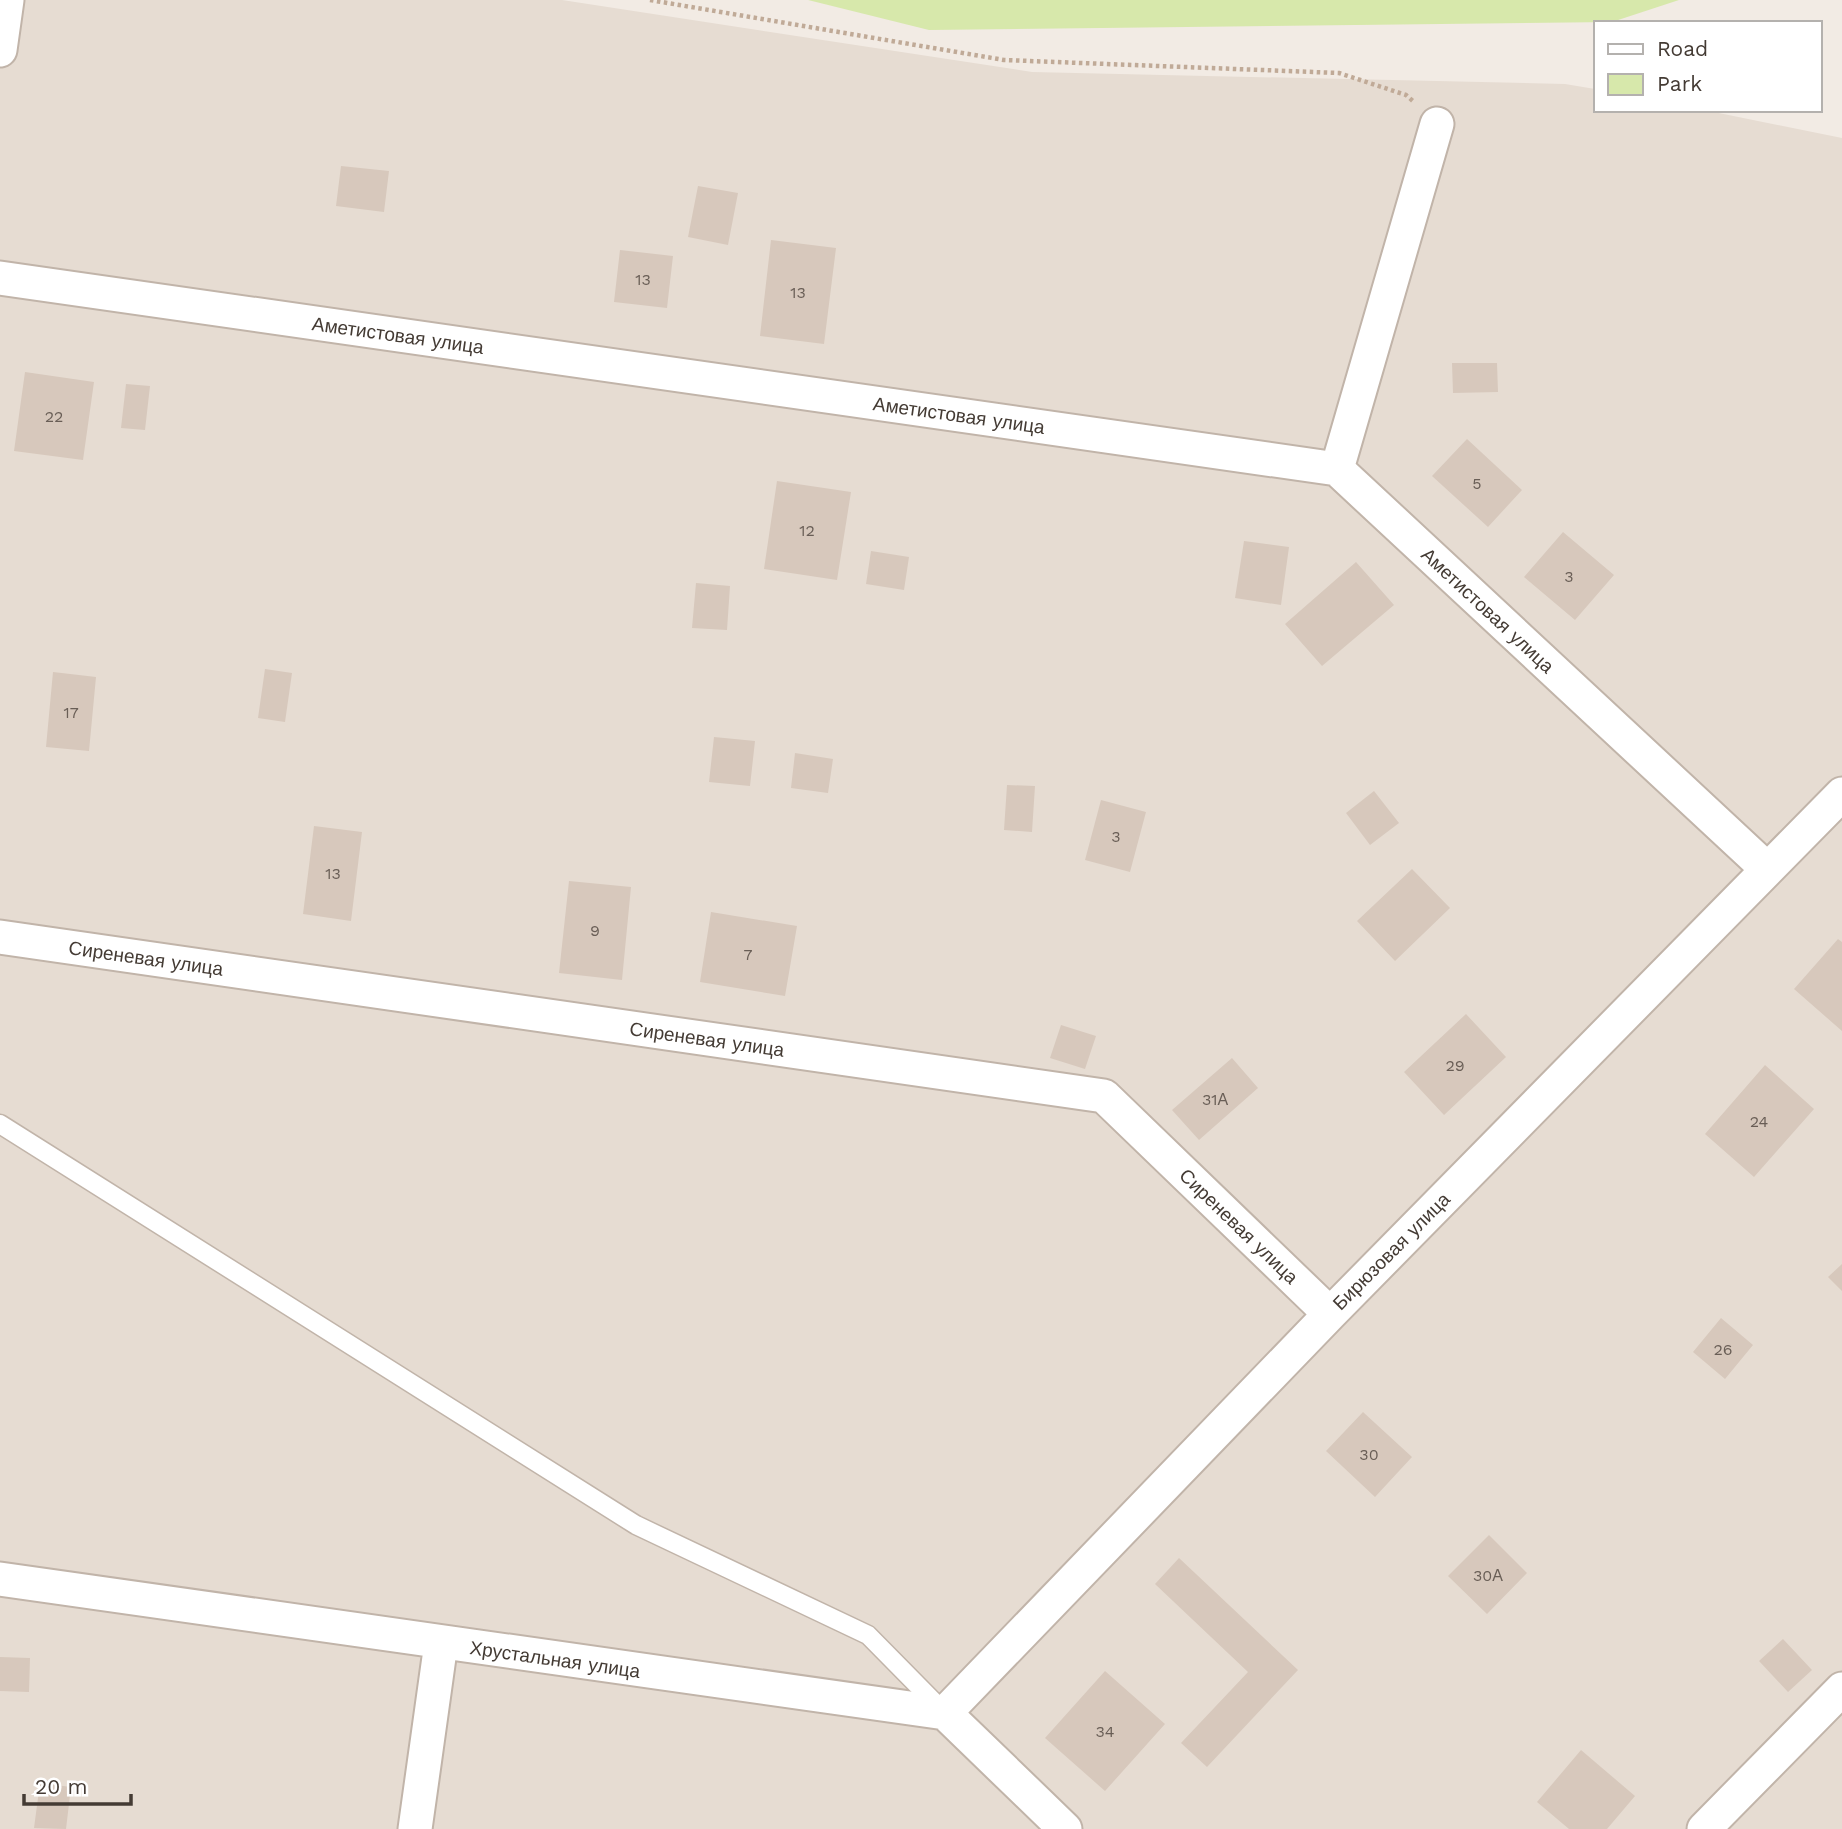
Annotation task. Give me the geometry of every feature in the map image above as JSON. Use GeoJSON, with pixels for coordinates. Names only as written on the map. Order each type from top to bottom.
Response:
{"type":"FeatureCollection","features":[{"type":"Feature","properties":{"kind":"street"},"geometry":{"type":"LineString","coordinates":[[0,50],[7,0]]}},
{"type":"Feature","properties":{"kind":"street"},"geometry":{"type":"LineString","coordinates":[[1337,469],[1437,124]]}},
{"type":"Feature","properties":{"kind":"street","name":"Аметистовая улица"},"geometry":{"type":"LineString","coordinates":[[0,278],[1337,469],[1767,869]]}},
{"type":"Feature","properties":{"kind":"street","name":"Бирюзовая улица"},"geometry":{"type":"LineString","coordinates":[[945,1713],[1329,1314],[1842,794]]}},
{"type":"Feature","properties":{"kind":"street","name":"Сиреневая улица"},"geometry":{"type":"LineString","coordinates":[[0,937],[1104,1096],[1329,1314]]}},
{"type":"Feature","properties":{"kind":"street","name":"Хрустальная улица"},"geometry":{"type":"LineString","coordinates":[[0,1578],[945,1713]]}},
{"type":"Feature","properties":{"kind":"street"},"geometry":{"type":"LineString","coordinates":[[415,1829],[442,1643]]}},
{"type":"Feature","properties":{"kind":"street"},"geometry":{"type":"LineString","coordinates":[[1704,1829],[1842,1689]]}},
{"type":"Feature","properties":{"kind":"street"},"geometry":{"type":"LineString","coordinates":[[945,1713],[1065,1829]]}},
{"type":"Feature","properties":{"kind":"lane"},"geometry":{"type":"LineString","coordinates":[[0,1124],[636,1525],[868,1635],[945,1713]]}},
{"type":"Feature","properties":{"kind":"path"},"geometry":{"type":"LineString","coordinates":[[650,0],[1004,60],[1339,73],[1406,95],[1437,124]]}},
{"type":"Feature","properties":{"kind":"shaded area"},"geometry":{"type":"Polygon","coordinates":[[[0,0],[562,0],[1032,72],[1565,84],[1594,89],[1594,112],[1714,112],[1842,138],[1842,1829],[0,1829],[0,0]]]}},
{"type":"Feature","properties":{"kind":"green space"},"geometry":{"type":"Polygon","coordinates":[[[808,0],[1679,0],[1615,21],[1594,22],[929,30],[808,0]]]}},
{"type":"Feature","properties":{"kind":"building"},"geometry":{"type":"Polygon","coordinates":[[[341,166],[389,171],[384,212],[336,206],[341,166]]]}},
{"type":"Feature","properties":{"kind":"building"},"geometry":{"type":"Polygon","coordinates":[[[698,186],[738,193],[728,245],[688,237],[698,186]]]}},
{"type":"Feature","properties":{"kind":"building"},"geometry":{"type":"Polygon","coordinates":[[[771,240],[836,248],[824,344],[760,336],[771,240]]]}},
{"type":"Feature","properties":{"kind":"building"},"geometry":{"type":"Polygon","coordinates":[[[620,250],[673,256],[667,308],[614,302],[620,250]]]}},
{"type":"Feature","properties":{"kind":"building"},"geometry":{"type":"Polygon","coordinates":[[[1452,363],[1497,363],[1498,392],[1453,393],[1452,363]]]}},
{"type":"Feature","properties":{"kind":"building"},"geometry":{"type":"Polygon","coordinates":[[[25,372],[94,382],[83,460],[14,451],[25,372]]]}},
{"type":"Feature","properties":{"kind":"building"},"geometry":{"type":"Polygon","coordinates":[[[126,384],[150,386],[145,430],[121,428],[126,384]]]}},
{"type":"Feature","properties":{"kind":"building"},"geometry":{"type":"Polygon","coordinates":[[[1467,439],[1522,490],[1488,527],[1432,476],[1467,439]]]}},
{"type":"Feature","properties":{"kind":"building"},"geometry":{"type":"Polygon","coordinates":[[[777,481],[851,492],[837,580],[764,569],[777,481]]]}},
{"type":"Feature","properties":{"kind":"building"},"geometry":{"type":"Polygon","coordinates":[[[1563,532],[1614,575],[1575,620],[1524,577],[1563,532]]]}},
{"type":"Feature","properties":{"kind":"building"},"geometry":{"type":"Polygon","coordinates":[[[1244,541],[1289,547],[1281,605],[1235,598],[1244,541]]]}},
{"type":"Feature","properties":{"kind":"building"},"geometry":{"type":"Polygon","coordinates":[[[871,551],[909,557],[904,590],[866,584],[871,551]]]}},
{"type":"Feature","properties":{"kind":"building"},"geometry":{"type":"Polygon","coordinates":[[[1356,562],[1394,605],[1322,666],[1285,624],[1356,562]]]}},
{"type":"Feature","properties":{"kind":"building"},"geometry":{"type":"Polygon","coordinates":[[[696,583],[730,586],[727,630],[692,628],[696,583]]]}},
{"type":"Feature","properties":{"kind":"building"},"geometry":{"type":"Polygon","coordinates":[[[265,669],[292,673],[285,722],[258,718],[265,669]]]}},
{"type":"Feature","properties":{"kind":"building"},"geometry":{"type":"Polygon","coordinates":[[[53,672],[96,677],[89,751],[46,747],[53,672]]]}},
{"type":"Feature","properties":{"kind":"building"},"geometry":{"type":"Polygon","coordinates":[[[714,737],[755,741],[750,786],[709,782],[714,737]]]}},
{"type":"Feature","properties":{"kind":"building"},"geometry":{"type":"Polygon","coordinates":[[[795,753],[833,759],[828,793],[791,788],[795,753]]]}},
{"type":"Feature","properties":{"kind":"building"},"geometry":{"type":"Polygon","coordinates":[[[1007,785],[1035,786],[1032,832],[1004,830],[1007,785]]]}},
{"type":"Feature","properties":{"kind":"building"},"geometry":{"type":"Polygon","coordinates":[[[1374,791],[1399,823],[1370,845],[1346,813],[1374,791]]]}},
{"type":"Feature","properties":{"kind":"building"},"geometry":{"type":"Polygon","coordinates":[[[1101,800],[1146,812],[1130,872],[1085,860],[1101,800]]]}},
{"type":"Feature","properties":{"kind":"building"},"geometry":{"type":"Polygon","coordinates":[[[314,826],[362,832],[351,921],[303,914],[314,826]]]}},
{"type":"Feature","properties":{"kind":"building"},"geometry":{"type":"Polygon","coordinates":[[[1412,869],[1450,908],[1395,961],[1357,921],[1412,869]]]}},
{"type":"Feature","properties":{"kind":"building"},"geometry":{"type":"Polygon","coordinates":[[[569,881],[631,887],[622,980],[559,973],[569,881]]]}},
{"type":"Feature","properties":{"kind":"building"},"geometry":{"type":"Polygon","coordinates":[[[711,912],[797,926],[785,996],[700,982],[711,912]]]}},
{"type":"Feature","properties":{"kind":"building"},"geometry":{"type":"Polygon","coordinates":[[[1838,939],[1842,942],[1842,1031],[1794,989],[1838,939]]]}},
{"type":"Feature","properties":{"kind":"building"},"geometry":{"type":"Polygon","coordinates":[[[1466,1014],[1506,1057],[1444,1115],[1404,1072],[1466,1014]]]}},
{"type":"Feature","properties":{"kind":"building"},"geometry":{"type":"Polygon","coordinates":[[[1061,1025],[1096,1036],[1085,1069],[1050,1058],[1061,1025]]]}},
{"type":"Feature","properties":{"kind":"building"},"geometry":{"type":"Polygon","coordinates":[[[1232,1058],[1258,1088],[1199,1140],[1172,1110],[1232,1058]]]}},
{"type":"Feature","properties":{"kind":"building"},"geometry":{"type":"Polygon","coordinates":[[[1765,1065],[1814,1109],[1754,1177],[1705,1134],[1765,1065]]]}},
{"type":"Feature","properties":{"kind":"building"},"geometry":{"type":"Polygon","coordinates":[[[1842,1264],[1842,1291],[1828,1277],[1842,1264]]]}},
{"type":"Feature","properties":{"kind":"building"},"geometry":{"type":"Polygon","coordinates":[[[1721,1318],[1753,1345],[1725,1379],[1693,1352],[1721,1318]]]}},
{"type":"Feature","properties":{"kind":"building"},"geometry":{"type":"Polygon","coordinates":[[[1363,1412],[1412,1457],[1375,1497],[1326,1451],[1363,1412]]]}},
{"type":"Feature","properties":{"kind":"building"},"geometry":{"type":"Polygon","coordinates":[[[1489,1535],[1527,1573],[1487,1614],[1448,1576],[1489,1535]]]}},
{"type":"Feature","properties":{"kind":"building"},"geometry":{"type":"Polygon","coordinates":[[[1179,1558],[1298,1670],[1207,1767],[1181,1743],[1248,1672],[1155,1584],[1179,1558]]]}},
{"type":"Feature","properties":{"kind":"building"},"geometry":{"type":"Polygon","coordinates":[[[1783,1639],[1812,1670],[1788,1692],[1759,1661],[1783,1639]]]}},
{"type":"Feature","properties":{"kind":"building"},"geometry":{"type":"Polygon","coordinates":[[[0,1657],[30,1658],[29,1692],[0,1691],[0,1657]]]}},
{"type":"Feature","properties":{"kind":"building"},"geometry":{"type":"Polygon","coordinates":[[[1105,1671],[1165,1724],[1105,1791],[1045,1738],[1105,1671]]]}},
{"type":"Feature","properties":{"kind":"building"},"geometry":{"type":"Polygon","coordinates":[[[1581,1750],[1635,1796],[1607,1829],[1569,1829],[1537,1802],[1581,1750]]]}},
{"type":"Feature","properties":{"kind":"building"},"geometry":{"type":"Polygon","coordinates":[[[40,1783],[71,1787],[66,1829],[34,1828],[40,1783]]]}}]}
